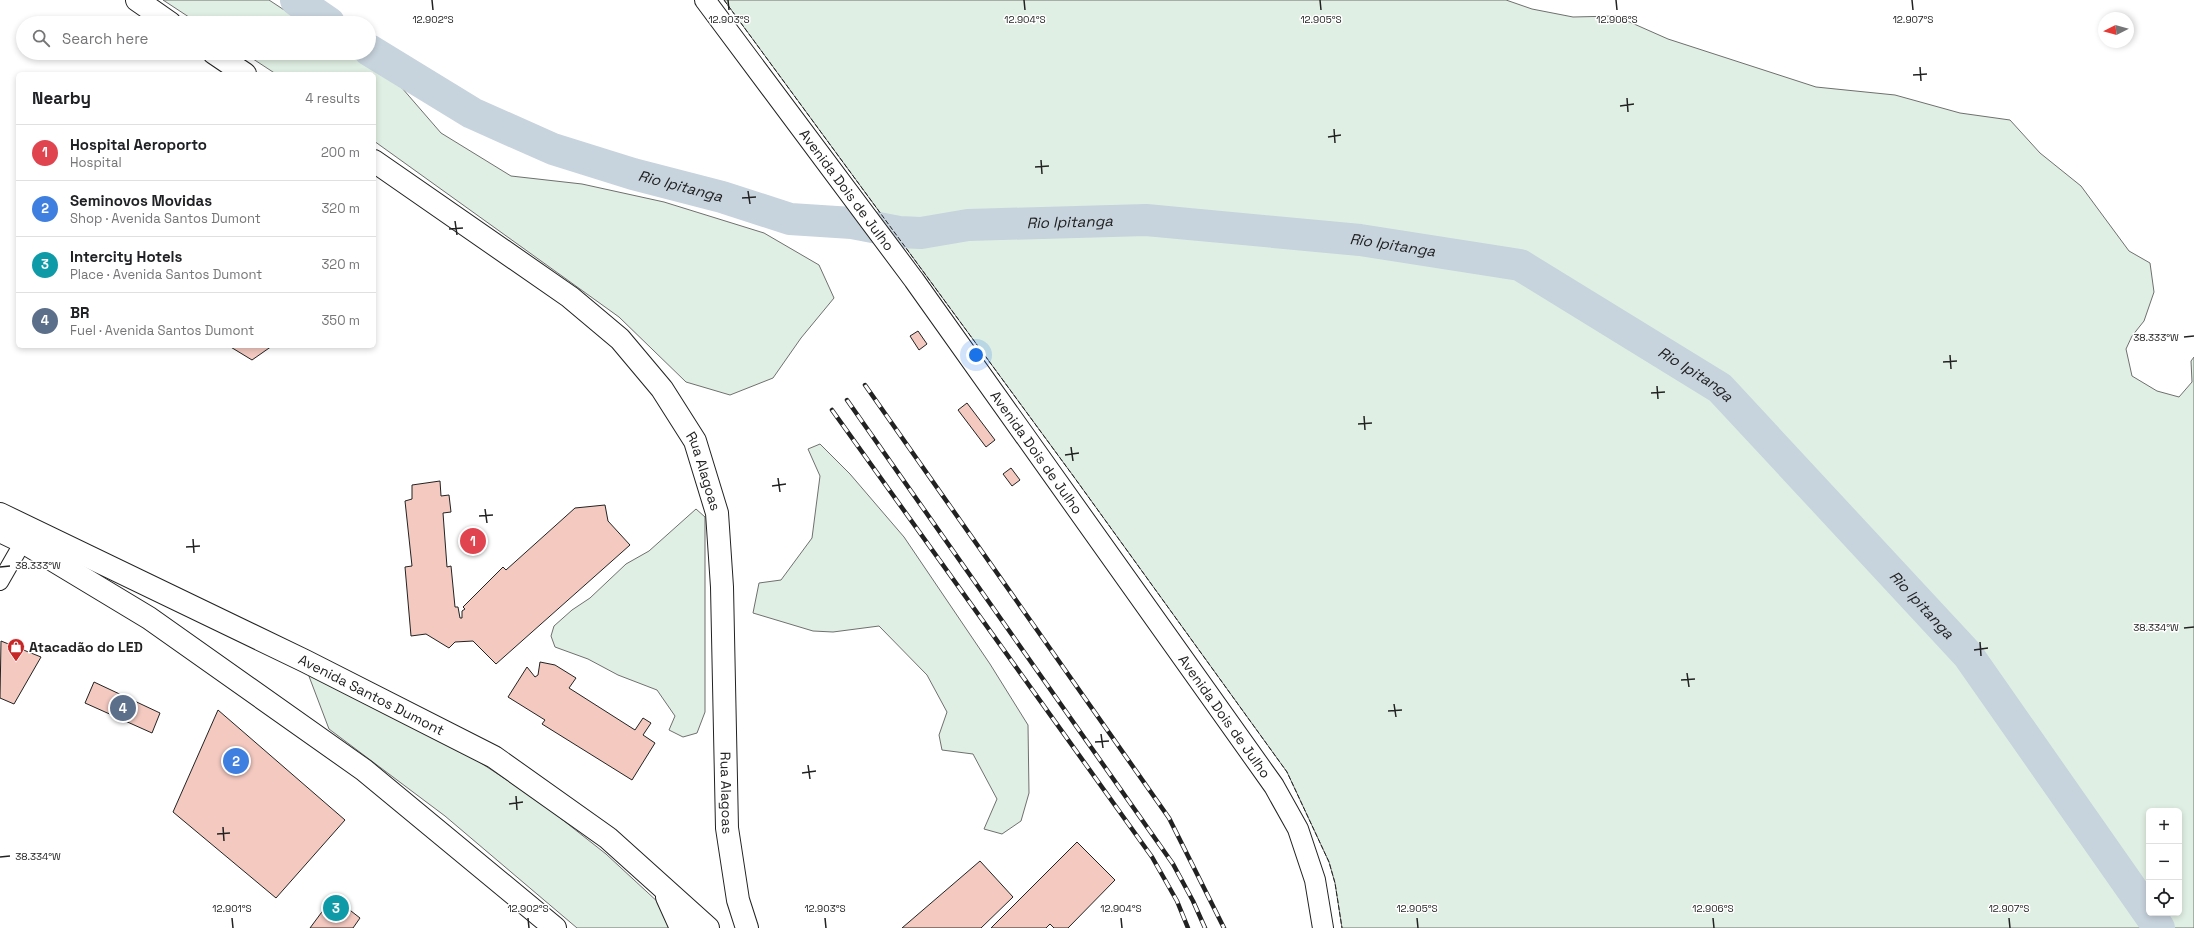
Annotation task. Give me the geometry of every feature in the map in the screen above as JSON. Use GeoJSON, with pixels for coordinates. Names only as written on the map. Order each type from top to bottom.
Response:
{"type":"FeatureCollection","features":[{"type":"Feature","properties":{"kind":"main road"},"geometry":{"type":"LineString","coordinates":[[137,0],[160,16]]}},
{"type":"Feature","properties":{"kind":"main road"},"geometry":{"type":"LineString","coordinates":[[224,60],[242,72]]}},
{"type":"Feature","properties":{"kind":"main road","name":"Rua Alagoas"},"geometry":{"type":"LineString","coordinates":[[376,162],[570,297],[614,335],[662,389],[695,441],[717,513],[722,587],[727,828],[738,900],[747,928]]}},
{"type":"Feature","properties":{"kind":"main road","name":"Avenida Santos Dumont"},"geometry":{"type":"LineString","coordinates":[[0,514],[297,658],[494,757],[608,838],[708,928]]}},
{"type":"Feature","properties":{"kind":"main road"},"geometry":{"type":"LineString","coordinates":[[0,531],[23,542],[149,618],[364,770],[555,928]]}},
{"type":"Feature","properties":{"kind":"main road"},"geometry":{"type":"LineString","coordinates":[[657,882],[672,907],[681,928]]}},
{"type":"Feature","properties":{"kind":"street","name":"Avenida Dois de Julho"},"geometry":{"type":"LineString","coordinates":[[705,0],[914,280],[1274,786],[1298,829],[1315,880],[1323,928]]}},
{"type":"Feature","properties":{"kind":"street"},"geometry":{"type":"LineString","coordinates":[[0,582],[23,542]]}},
{"type":"Feature","properties":{"kind":"green space"},"geometry":{"type":"Polygon","coordinates":[[[163,0],[269,0],[293,16],[187,16],[163,0]]]}},
{"type":"Feature","properties":{"kind":"green space"},"geometry":{"type":"Polygon","coordinates":[[[724,0],[1506,0],[1532,9],[1573,17],[1616,16],[1668,39],[1816,87],[1895,95],[1960,113],[2010,120],[2040,153],[2081,186],[2129,251],[2150,263],[2154,292],[2144,321],[2132,336],[2126,349],[2132,376],[2157,391],[2179,397],[2192,382],[2191,361],[2194,357],[2194,928],[1342,928],[1335,883],[1329,862],[1287,772],[1074,477],[724,0]]]}},
{"type":"Feature","properties":{"kind":"green space"},"geometry":{"type":"Polygon","coordinates":[[[255,60],[360,60],[402,88],[441,133],[511,176],[582,184],[664,202],[764,233],[819,265],[834,298],[801,338],[773,378],[730,395],[686,382],[619,317],[376,142],[376,72],[273,72],[255,60]]]}},
{"type":"Feature","properties":{"kind":"green space"},"geometry":{"type":"Polygon","coordinates":[[[820,444],[850,474],[904,537],[990,664],[1028,725],[1029,793],[1021,821],[1002,834],[984,829],[997,799],[973,754],[942,750],[939,735],[947,712],[927,675],[879,626],[833,632],[813,631],[753,613],[759,583],[781,580],[812,538],[820,476],[808,449],[820,444]]]}},
{"type":"Feature","properties":{"kind":"green space"},"geometry":{"type":"Polygon","coordinates":[[[696,509],[705,517],[705,712],[697,733],[683,737],[669,730],[675,716],[657,690],[618,675],[588,659],[555,647],[551,636],[554,626],[572,610],[590,598],[626,564],[649,551],[696,509]]]}},
{"type":"Feature","properties":{"kind":"green space"},"geometry":{"type":"Polygon","coordinates":[[[307,671],[478,761],[540,802],[606,854],[660,904],[675,928],[577,928],[445,816],[329,729],[307,671]]]}},
{"type":"Feature","properties":{"kind":"building"},"geometry":{"type":"Polygon","coordinates":[[[918,331],[927,344],[919,350],[910,336],[918,331]]]}},
{"type":"Feature","properties":{"kind":"building"},"geometry":{"type":"Polygon","coordinates":[[[232,348],[269,348],[252,360],[232,348]]]}},
{"type":"Feature","properties":{"kind":"building"},"geometry":{"type":"Polygon","coordinates":[[[967,403],[995,440],[986,447],[958,410],[967,403]]]}},
{"type":"Feature","properties":{"kind":"building"},"geometry":{"type":"Polygon","coordinates":[[[1011,468],[1020,480],[1012,486],[1003,474],[1011,468]]]}},
{"type":"Feature","properties":{"kind":"building"},"geometry":{"type":"Polygon","coordinates":[[[440,481],[441,496],[449,495],[451,512],[443,513],[447,567],[451,566],[455,607],[458,607],[460,618],[462,618],[462,611],[465,609],[463,607],[503,567],[506,570],[575,508],[605,505],[608,521],[630,545],[496,664],[473,641],[455,642],[449,648],[426,634],[411,636],[405,567],[412,566],[405,501],[412,499],[412,485],[440,481]]]}},
{"type":"Feature","properties":{"kind":"building"},"geometry":{"type":"Polygon","coordinates":[[[1,641],[41,657],[14,704],[0,698],[1,641]]]}},
{"type":"Feature","properties":{"kind":"building"},"geometry":{"type":"Polygon","coordinates":[[[540,662],[555,665],[576,678],[569,688],[635,730],[643,718],[651,723],[643,735],[655,743],[632,780],[542,724],[545,720],[508,697],[527,667],[535,677],[538,675],[540,662]]]}},
{"type":"Feature","properties":{"kind":"building"},"geometry":{"type":"Polygon","coordinates":[[[94,682],[160,713],[152,733],[85,703],[94,682]]]}},
{"type":"Feature","properties":{"kind":"building"},"geometry":{"type":"Polygon","coordinates":[[[218,710],[345,820],[276,898],[173,812],[218,710]]]}},
{"type":"Feature","properties":{"kind":"building"},"geometry":{"type":"Polygon","coordinates":[[[1077,842],[1115,880],[1068,928],[1054,928],[1050,924],[1046,928],[991,928],[1077,842]]]}},
{"type":"Feature","properties":{"kind":"building"},"geometry":{"type":"Polygon","coordinates":[[[980,861],[1013,897],[981,928],[902,928],[980,861]]]}},
{"type":"Feature","properties":{"kind":"building"},"geometry":{"type":"Polygon","coordinates":[[[333,897],[360,918],[353,928],[310,928],[333,897]]]}},
{"type":"Feature","properties":{"kind":"waterway","name":"Rio Ipitanga"},"geometry":{"type":"LineString","coordinates":[[296,0],[319,16]]}},
{"type":"Feature","properties":{"kind":"waterway","name":"Rio Ipitanga"},"geometry":{"type":"LineString","coordinates":[[376,54],[472,113],[553,149],[633,174],[722,197],[790,219],[852,223],[899,232],[921,233],[968,225],[1146,220],[1360,240],[1520,265],[1720,388],[1968,655],[2159,928]]}},
{"type":"Feature","properties":{"kind":"railway"},"geometry":{"type":"LineString","coordinates":[[865,385],[1169,818],[1224,928]]}},
{"type":"Feature","properties":{"kind":"railway"},"geometry":{"type":"LineString","coordinates":[[847,400],[1173,864],[1193,901],[1205,928]]}},
{"type":"Feature","properties":{"kind":"railway"},"geometry":{"type":"LineString","coordinates":[[832,410],[1152,857],[1177,901],[1188,928]]}},
{"type":"Feature","properties":{"kind":"fence"},"geometry":{"type":"LineString","coordinates":[[724,0],[1074,477],[1287,772],[1329,862],[1335,883],[1342,928]]}},
{"type":"Feature","properties":{"kind":"place","name":"Hospital Aeroporto"},"geometry":{"type":"Point","coordinates":[473,541]}},
{"type":"Feature","properties":{"kind":"place","name":"Atacadão do LED"},"geometry":{"type":"Point","coordinates":[16,662]}},
{"type":"Feature","properties":{"kind":"place","name":"BR"},"geometry":{"type":"Point","coordinates":[123,708]}},
{"type":"Feature","properties":{"kind":"place","name":"Seminovos Movidas"},"geometry":{"type":"Point","coordinates":[236,761]}},
{"type":"Feature","properties":{"kind":"place","name":"Intercity Hotels"},"geometry":{"type":"Point","coordinates":[336,908]}}]}
